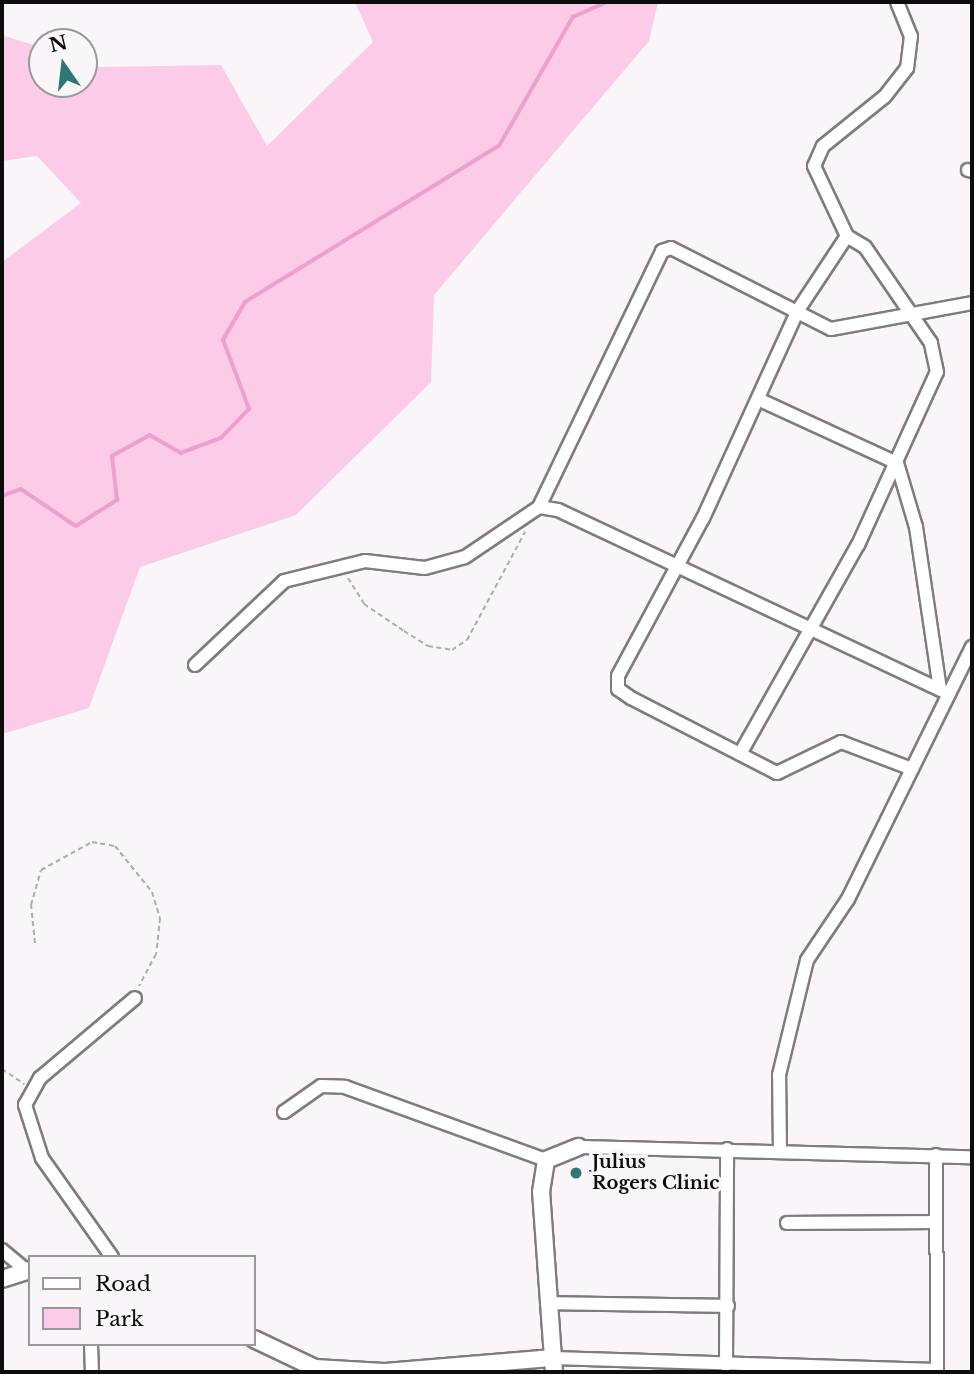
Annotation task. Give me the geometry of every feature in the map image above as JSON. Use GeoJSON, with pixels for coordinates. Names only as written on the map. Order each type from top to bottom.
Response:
{"type":"FeatureCollection","features":[{"type":"Feature","properties":{"kind":"street"},"geometry":{"type":"LineString","coordinates":[[740,754],[811,632],[897,463],[937,372],[931,343],[865,247],[847,236],[814,166],[822,146],[884,97],[907,68],[911,36],[897,2]]}},
{"type":"Feature","properties":{"kind":"street"},"geometry":{"type":"LineString","coordinates":[[847,236],[798,310],[760,400],[676,570],[618,676],[618,689],[777,773],[794,770],[841,742],[912,769]]}},
{"type":"Feature","properties":{"kind":"street"},"geometry":{"type":"LineString","coordinates":[[195,665],[284,581],[342,569],[365,561],[425,568],[465,557],[539,507],[662,251],[671,248],[798,310],[846,330],[972,303]]}},
{"type":"Feature","properties":{"kind":"street"},"geometry":{"type":"LineString","coordinates":[[760,400],[897,463],[916,527],[945,691]]}},
{"type":"Feature","properties":{"kind":"street"},"geometry":{"type":"LineString","coordinates":[[539,507],[558,510],[676,570],[945,691]]}},
{"type":"Feature","properties":{"kind":"street"},"geometry":{"type":"LineString","coordinates":[[780,1152],[779,1075],[807,960],[848,899],[912,769],[945,691],[972,647]]}},
{"type":"Feature","properties":{"kind":"street"},"geometry":{"type":"LineString","coordinates":[[111,1255],[33,1140],[25,1121],[31,1089],[135,999]]}},
{"type":"Feature","properties":{"kind":"street"},"geometry":{"type":"LineString","coordinates":[[284,1112],[321,1086],[345,1087],[546,1160],[579,1147],[972,1157]]}},
{"type":"Feature","properties":{"kind":"street"},"geometry":{"type":"LineString","coordinates":[[726,1365],[727,1149]]}},
{"type":"Feature","properties":{"kind":"street"},"geometry":{"type":"LineString","coordinates":[[256,1340],[315,1368],[384,1372],[554,1365],[726,1365],[937,1371],[934,1223],[936,1155]]}},
{"type":"Feature","properties":{"kind":"street"},"geometry":{"type":"LineString","coordinates":[[546,1160],[541,1256],[554,1365]]}},
{"type":"Feature","properties":{"kind":"street"},"geometry":{"type":"LineString","coordinates":[[787,1223],[934,1223]]}},
{"type":"Feature","properties":{"kind":"street"},"geometry":{"type":"LineString","coordinates":[[2,1250],[28,1270]]}},
{"type":"Feature","properties":{"kind":"street"},"geometry":{"type":"LineString","coordinates":[[2,1279],[28,1270]]}},
{"type":"Feature","properties":{"kind":"street"},"geometry":{"type":"LineString","coordinates":[[547,1303],[728,1306]]}},
{"type":"Feature","properties":{"kind":"street"},"geometry":{"type":"LineString","coordinates":[[91,1346],[92,1372]]}},
{"type":"Feature","properties":{"kind":"path"},"geometry":{"type":"LineString","coordinates":[[342,569],[364,604],[428,646],[453,650],[467,640],[539,507]]}},
{"type":"Feature","properties":{"kind":"path"},"geometry":{"type":"LineString","coordinates":[[35,943],[31,905],[41,870],[92,842],[115,846],[152,892],[160,918],[156,954],[135,999]]}},
{"type":"Feature","properties":{"kind":"path"},"geometry":{"type":"LineString","coordinates":[[2,1069],[31,1089]]}},
{"type":"Feature","properties":{"kind":"green space"},"geometry":{"type":"Polygon","coordinates":[[[355,2],[658,2],[649,41],[434,295],[431,382],[296,515],[140,567],[89,708],[2,734],[2,262],[81,203],[37,156],[2,161],[2,35],[28,43],[28,98],[98,98],[98,66],[221,65],[267,146],[373,42],[355,2]]]}},
{"type":"Feature","properties":{"kind":"waterway"},"geometry":{"type":"LineString","coordinates":[[2,496],[21,489],[76,526],[117,500],[112,456],[150,435],[181,453],[221,438],[249,409],[223,340],[245,302],[499,146],[573,17],[606,2]]}},
{"type":"Feature","properties":{"kind":"place","name":"Julius Rogers Clinic"},"geometry":{"type":"Point","coordinates":[576,1173]}}]}
